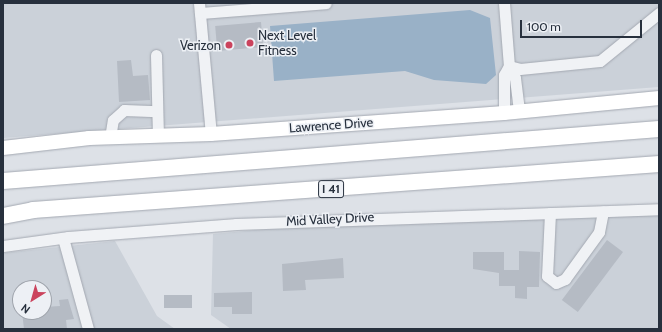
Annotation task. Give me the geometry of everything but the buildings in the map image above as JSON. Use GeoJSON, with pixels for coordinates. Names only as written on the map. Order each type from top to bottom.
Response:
{"type":"FeatureCollection","features":[{"type":"Feature","properties":{"kind":"highway"},"geometry":{"type":"LineString","coordinates":[[3,181],[659,129]]}},
{"type":"Feature","properties":{"kind":"highway","name":"I 41"},"geometry":{"type":"LineString","coordinates":[[3,216],[33,210],[659,164]]}},
{"type":"Feature","properties":{"kind":"main road","name":"Lawrence Drive"},"geometry":{"type":"LineString","coordinates":[[3,148],[110,138],[211,134],[504,113],[659,98]]}},
{"type":"Feature","properties":{"kind":"street"},"geometry":{"type":"LineString","coordinates":[[211,134],[200,8],[326,3]]}},
{"type":"Feature","properties":{"kind":"street"},"geometry":{"type":"LineString","coordinates":[[504,3],[509,66],[515,78],[519,111]]}},
{"type":"Feature","properties":{"kind":"street"},"geometry":{"type":"LineString","coordinates":[[509,66],[520,69],[600,61],[659,13]]}},
{"type":"Feature","properties":{"kind":"street"},"geometry":{"type":"LineString","coordinates":[[156,55],[158,136]]}},
{"type":"Feature","properties":{"kind":"street"},"geometry":{"type":"LineString","coordinates":[[504,113],[504,75],[509,66]]}},
{"type":"Feature","properties":{"kind":"street"},"geometry":{"type":"LineString","coordinates":[[110,138],[113,120],[124,110],[157,111]]}},
{"type":"Feature","properties":{"kind":"street","name":"Mid Valley Drive"},"geometry":{"type":"LineString","coordinates":[[3,246],[63,238],[373,217],[659,210]]}},
{"type":"Feature","properties":{"kind":"street"},"geometry":{"type":"LineString","coordinates":[[550,213],[547,276],[556,284],[565,279],[599,232],[603,211]]}},
{"type":"Feature","properties":{"kind":"street"},"geometry":{"type":"LineString","coordinates":[[63,238],[88,329]]}},
{"type":"Feature","properties":{"kind":"shaded area"},"geometry":{"type":"Polygon","coordinates":[[[3,3],[659,3],[659,87],[3,138],[3,3]]]}},
{"type":"Feature","properties":{"kind":"shaded area"},"geometry":{"type":"Polygon","coordinates":[[[659,215],[659,329],[231,329],[211,315],[213,234],[286,227],[659,215]]]}},
{"type":"Feature","properties":{"kind":"shaded area"},"geometry":{"type":"Polygon","coordinates":[[[115,241],[157,316],[175,329],[3,329],[3,253],[115,241]]]}},
{"type":"Feature","properties":{"kind":"water"},"geometry":{"type":"Polygon","coordinates":[[[470,10],[490,18],[496,75],[486,84],[434,80],[405,71],[274,81],[270,26],[470,10]]]}},
{"type":"Feature","properties":{"kind":"place","name":"Next Level Fitness"},"geometry":{"type":"Point","coordinates":[250,43]}},
{"type":"Feature","properties":{"kind":"place","name":"Verizon"},"geometry":{"type":"Point","coordinates":[229,45]}}]}
